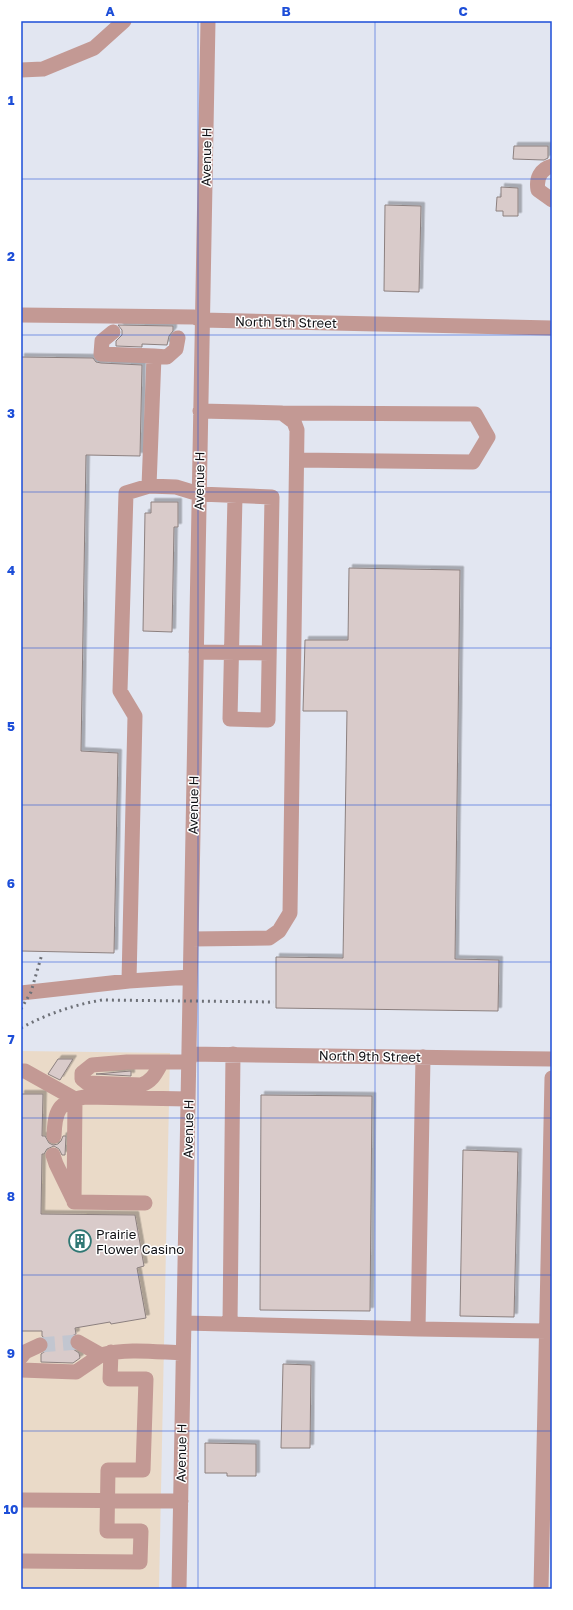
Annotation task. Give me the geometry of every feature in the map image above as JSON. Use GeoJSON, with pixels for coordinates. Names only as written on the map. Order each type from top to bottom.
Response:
{"type":"FeatureCollection","features":[{"type":"Feature","properties":{"kind":"street"},"geometry":{"type":"LineString","coordinates":[[21,70],[43,69],[94,48],[124,21]]}},
{"type":"Feature","properties":{"kind":"street","name":"Avenue H"},"geometry":{"type":"LineString","coordinates":[[179,1589],[208,21]]}},
{"type":"Feature","properties":{"kind":"street"},"geometry":{"type":"LineString","coordinates":[[552,166],[547,167],[539,174],[537,183],[538,190],[552,200]]}},
{"type":"Feature","properties":{"kind":"street","name":"North 5th Street"},"geometry":{"type":"LineString","coordinates":[[21,315],[194,317],[202,320],[552,328]]}},
{"type":"Feature","properties":{"kind":"street"},"geometry":{"type":"LineString","coordinates":[[113,332],[102,341],[101,354],[167,357],[176,349],[178,338]]}},
{"type":"Feature","properties":{"kind":"street"},"geometry":{"type":"LineString","coordinates":[[149,486],[154,356]]}},
{"type":"Feature","properties":{"kind":"street"},"geometry":{"type":"LineString","coordinates":[[200,412],[475,414],[488,437],[473,462],[297,460]]}},
{"type":"Feature","properties":{"kind":"street"},"geometry":{"type":"LineString","coordinates":[[191,940],[269,938],[279,931],[290,913],[297,430],[294,422],[282,413]]}},
{"type":"Feature","properties":{"kind":"street"},"geometry":{"type":"LineString","coordinates":[[129,981],[135,716],[120,691],[126,493],[149,486],[176,487],[199,494],[272,497],[268,720],[230,719],[235,496]]}},
{"type":"Feature","properties":{"kind":"street"},"geometry":{"type":"LineString","coordinates":[[196,652],[269,653]]}},
{"type":"Feature","properties":{"kind":"street"},"geometry":{"type":"LineString","coordinates":[[21,993],[129,981],[190,977]]}},
{"type":"Feature","properties":{"kind":"street"},"geometry":{"type":"LineString","coordinates":[[230,1324],[233,1054]]}},
{"type":"Feature","properties":{"kind":"street","name":"North 9th Street"},"geometry":{"type":"LineString","coordinates":[[162,1062],[233,1054],[552,1058]]}},
{"type":"Feature","properties":{"kind":"street"},"geometry":{"type":"LineString","coordinates":[[418,1329],[422,1057]]}},
{"type":"Feature","properties":{"kind":"street"},"geometry":{"type":"LineString","coordinates":[[21,1071],[25,1071],[75,1099]]}},
{"type":"Feature","properties":{"kind":"street"},"geometry":{"type":"LineString","coordinates":[[541,1589],[552,1078]]}},
{"type":"Feature","properties":{"kind":"street"},"geometry":{"type":"LineString","coordinates":[[54,1136],[58,1109],[64,1103],[75,1099],[85,1097],[188,1099]]}},
{"type":"Feature","properties":{"kind":"street"},"geometry":{"type":"LineString","coordinates":[[74,1202],[75,1099]]}},
{"type":"Feature","properties":{"kind":"street"},"geometry":{"type":"LineString","coordinates":[[54,1154],[56,1164],[74,1202]]}},
{"type":"Feature","properties":{"kind":"street"},"geometry":{"type":"LineString","coordinates":[[74,1202],[145,1203]]}},
{"type":"Feature","properties":{"kind":"street"},"geometry":{"type":"LineString","coordinates":[[184,1323],[547,1331]]}},
{"type":"Feature","properties":{"kind":"street"},"geometry":{"type":"LineString","coordinates":[[78,1342],[106,1353],[137,1351],[183,1353]]}},
{"type":"Feature","properties":{"kind":"street"},"geometry":{"type":"LineString","coordinates":[[21,1357],[25,1352],[40,1345]]}},
{"type":"Feature","properties":{"kind":"street"},"geometry":{"type":"LineString","coordinates":[[21,1370],[76,1372],[106,1353]]}},
{"type":"Feature","properties":{"kind":"street"},"geometry":{"type":"LineString","coordinates":[[21,1561],[140,1562],[141,1531],[107,1531],[109,1501],[108,1470],[143,1470],[146,1379],[110,1379],[106,1353]]}},
{"type":"Feature","properties":{"kind":"street"},"geometry":{"type":"LineString","coordinates":[[21,1500],[181,1501]]}},
{"type":"Feature","properties":{"kind":"shaded area"},"geometry":{"type":"Polygon","coordinates":[[[21,1051],[170,1053],[159,1589],[21,1589],[21,1051]]]}},
{"type":"Feature","properties":{"kind":"building"},"geometry":{"type":"Polygon","coordinates":[[[514,146],[548,146],[548,158],[544,160],[513,159],[514,146]]]}},
{"type":"Feature","properties":{"kind":"building"},"geometry":{"type":"Polygon","coordinates":[[[501,187],[518,188],[518,216],[503,216],[503,211],[496,211],[497,197],[501,197],[501,187]]]}},
{"type":"Feature","properties":{"kind":"building"},"geometry":{"type":"Polygon","coordinates":[[[385,205],[421,206],[419,292],[384,291],[385,205]]]}},
{"type":"Feature","properties":{"kind":"building"},"geometry":{"type":"Polygon","coordinates":[[[118,325],[173,326],[173,331],[169,336],[167,345],[142,344],[142,347],[116,346],[116,341],[122,335],[122,330],[118,325]]]}},
{"type":"Feature","properties":{"kind":"building"},"geometry":{"type":"Polygon","coordinates":[[[21,357],[93,358],[96,362],[101,363],[142,365],[140,456],[86,455],[81,751],[118,753],[114,953],[21,951],[21,357]]]}},
{"type":"Feature","properties":{"kind":"building"},"geometry":{"type":"Polygon","coordinates":[[[151,502],[178,502],[178,527],[174,527],[172,632],[143,631],[145,513],[151,513],[151,502]]]}},
{"type":"Feature","properties":{"kind":"building"},"geometry":{"type":"Polygon","coordinates":[[[349,568],[460,570],[455,959],[499,960],[498,1011],[276,1008],[276,957],[343,958],[347,711],[303,711],[305,640],[348,640],[349,568]]]}},
{"type":"Feature","properties":{"kind":"building"},"geometry":{"type":"Polygon","coordinates":[[[58,1059],[73,1059],[60,1080],[48,1074],[58,1059]]]}},
{"type":"Feature","properties":{"kind":"building"},"geometry":{"type":"Polygon","coordinates":[[[131,1071],[131,1076],[96,1074],[131,1071]]]}},
{"type":"Feature","properties":{"kind":"building","name":"Prairie Flower Casino"},"geometry":{"type":"Polygon","coordinates":[[[21,1094],[43,1094],[42,1136],[45,1136],[49,1143],[53,1145],[58,1144],[63,1136],[66,1136],[65,1155],[62,1155],[59,1149],[54,1146],[47,1149],[44,1154],[42,1154],[41,1214],[135,1215],[144,1266],[137,1268],[146,1318],[75,1328],[76,1334],[70,1337],[69,1342],[70,1347],[79,1353],[80,1358],[73,1363],[41,1362],[41,1354],[47,1350],[49,1345],[48,1341],[42,1336],[42,1331],[21,1331],[21,1094]]]}},
{"type":"Feature","properties":{"kind":"building"},"geometry":{"type":"Polygon","coordinates":[[[261,1095],[372,1096],[370,1311],[260,1310],[261,1095]]]}},
{"type":"Feature","properties":{"kind":"building"},"geometry":{"type":"Polygon","coordinates":[[[463,1150],[518,1152],[514,1317],[460,1316],[463,1150]]]}},
{"type":"Feature","properties":{"kind":"building"},"geometry":{"type":"Polygon","coordinates":[[[283,1364],[311,1365],[310,1448],[281,1448],[283,1364]]]}},
{"type":"Feature","properties":{"kind":"building"},"geometry":{"type":"Polygon","coordinates":[[[205,1443],[256,1444],[256,1476],[227,1476],[227,1473],[205,1473],[205,1443]]]}},
{"type":"Feature","properties":{"kind":"tunnel"},"geometry":{"type":"LineString","coordinates":[[40,1345],[78,1342]]}},
{"type":"Feature","properties":{"kind":"railway"},"geometry":{"type":"LineString","coordinates":[[21,1009],[31,992],[42,954]]}},
{"type":"Feature","properties":{"kind":"railway"},"geometry":{"type":"LineString","coordinates":[[21,1028],[60,1011],[102,1000],[274,1002]]}},
{"type":"Feature","properties":{"kind":"place","name":"Prairie Flower Casino"},"geometry":{"type":"Point","coordinates":[80,1241]}}]}
